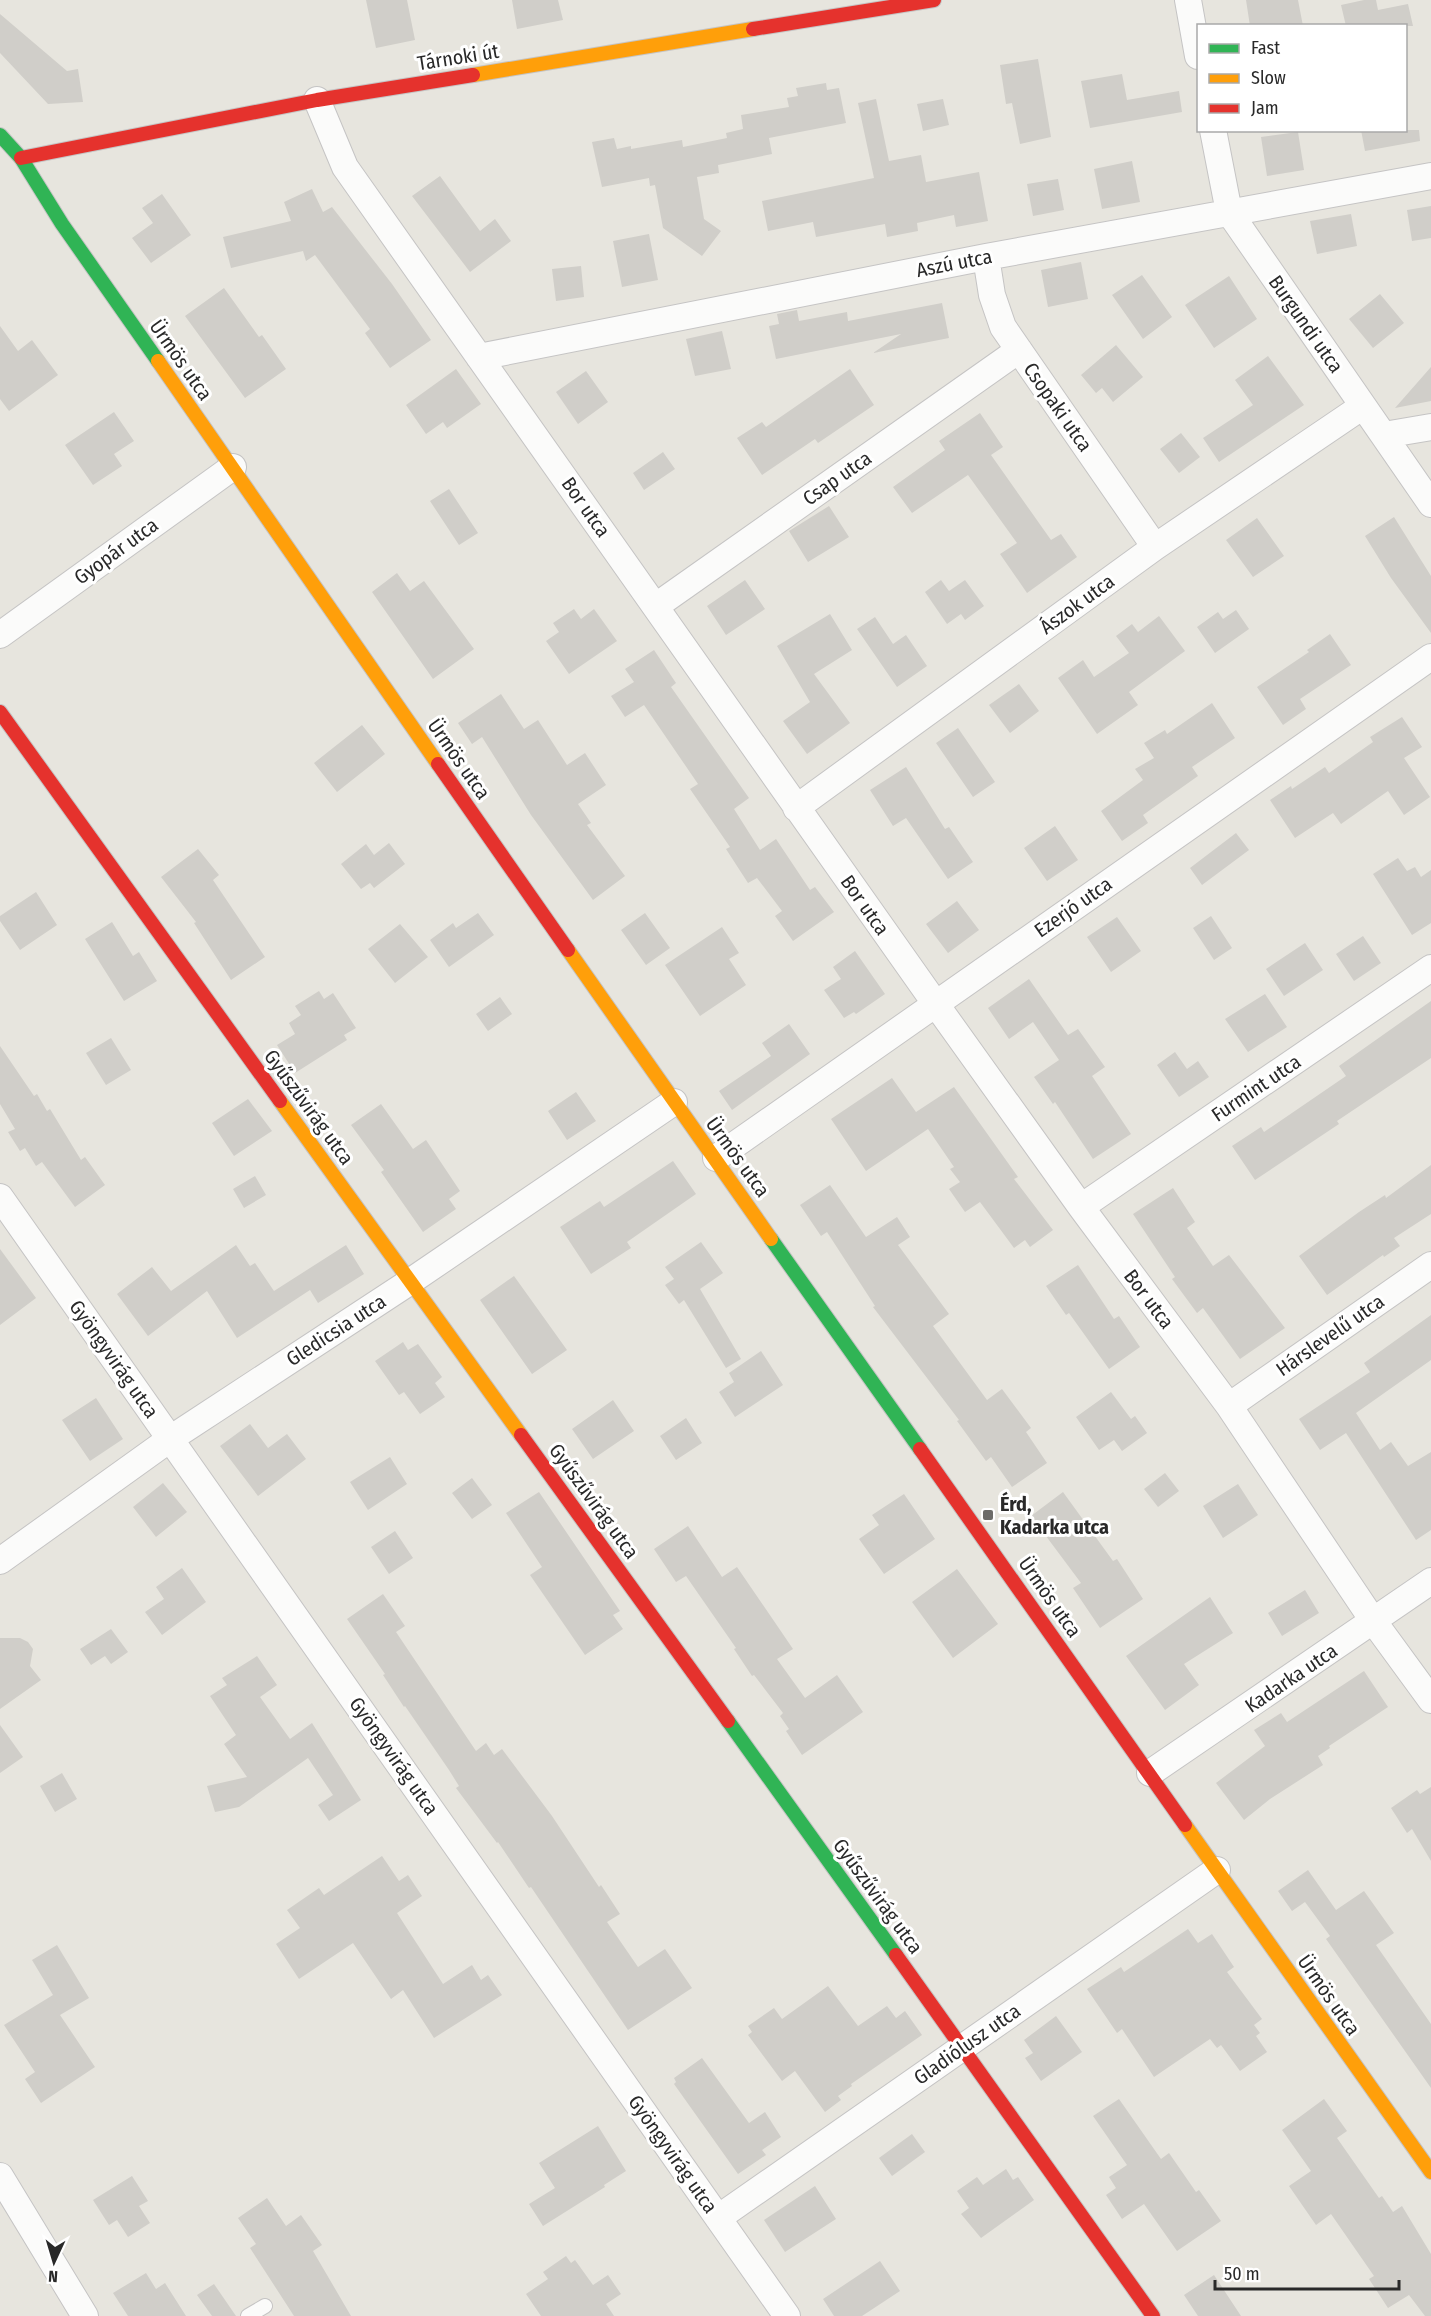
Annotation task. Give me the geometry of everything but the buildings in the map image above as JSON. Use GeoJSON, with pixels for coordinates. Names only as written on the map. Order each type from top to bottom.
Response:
{"type":"FeatureCollection","features":[{"type":"Feature","properties":{"kind":"street","name":"Tárnoki út"},"geometry":{"type":"LineString","coordinates":[[21,158],[317,100],[934,0]]}},
{"type":"Feature","properties":{"kind":"street"},"geometry":{"type":"LineString","coordinates":[[1188,0],[1197,50]]}},
{"type":"Feature","properties":{"kind":"street","name":"Bor utca"},"geometry":{"type":"LineString","coordinates":[[317,100],[345,167],[935,1004],[1228,1406],[1374,1622],[1431,1700]]}},
{"type":"Feature","properties":{"kind":"street","name":"Burgundi utca"},"geometry":{"type":"LineString","coordinates":[[1213,132],[1229,212],[1431,504]]}},
{"type":"Feature","properties":{"kind":"street"},"geometry":{"type":"LineString","coordinates":[[0,135],[21,158]]}},
{"type":"Feature","properties":{"kind":"street","name":"Ürmös utca"},"geometry":{"type":"LineString","coordinates":[[21,158],[62,224],[674,1102],[716,1158],[1431,2172]]}},
{"type":"Feature","properties":{"kind":"street","name":"Aszú utca"},"geometry":{"type":"LineString","coordinates":[[479,357],[986,257],[1431,176]]}},
{"type":"Feature","properties":{"kind":"street","name":"Csopaki utca"},"geometry":{"type":"LineString","coordinates":[[986,257],[992,295],[1004,327],[1155,547]]}},
{"type":"Feature","properties":{"kind":"street","name":"Csap utca"},"geometry":{"type":"LineString","coordinates":[[656,606],[1019,350]]}},
{"type":"Feature","properties":{"kind":"street","name":"Ászok utca"},"geometry":{"type":"LineString","coordinates":[[796,808],[1155,547],[1363,406]]}},
{"type":"Feature","properties":{"kind":"street"},"geometry":{"type":"LineString","coordinates":[[1384,435],[1431,427]]}},
{"type":"Feature","properties":{"kind":"street","name":"Gyopár utca"},"geometry":{"type":"LineString","coordinates":[[0,635],[233,467]]}},
{"type":"Feature","properties":{"kind":"street","name":"Ezerjó utca"},"geometry":{"type":"LineString","coordinates":[[716,1158],[1431,657]]}},
{"type":"Feature","properties":{"kind":"street","name":"Gyűszűvirág utca"},"geometry":{"type":"LineString","coordinates":[[0,712],[963,2048],[1153,2316]]}},
{"type":"Feature","properties":{"kind":"street","name":"Furmint utca"},"geometry":{"type":"LineString","coordinates":[[1082,1207],[1431,968]]}},
{"type":"Feature","properties":{"kind":"street","name":"Gledicsia utca"},"geometry":{"type":"LineString","coordinates":[[0,1561],[170,1438],[411,1281],[674,1102]]}},
{"type":"Feature","properties":{"kind":"street","name":"Gyöngyvirág utca"},"geometry":{"type":"LineString","coordinates":[[0,1197],[787,2316]]}},
{"type":"Feature","properties":{"kind":"street","name":"Hárslevelű utca"},"geometry":{"type":"LineString","coordinates":[[1228,1406],[1431,1264]]}},
{"type":"Feature","properties":{"kind":"street","name":"Kadarka utca"},"geometry":{"type":"LineString","coordinates":[[1150,1773],[1431,1581]]}},
{"type":"Feature","properties":{"kind":"street","name":"Gladiólusz utca"},"geometry":{"type":"LineString","coordinates":[[718,2218],[1216,1870]]}},
{"type":"Feature","properties":{"kind":"street"},"geometry":{"type":"LineString","coordinates":[[0,2176],[86,2316]]}},
{"type":"Feature","properties":{"kind":"lane"},"geometry":{"type":"LineString","coordinates":[[248,2316],[265,2306]]}},
{"type":"Feature","properties":{"kind":"traffic: fast"},"geometry":{"type":"LineString","coordinates":[[0,135],[21,158],[62,224],[158,361]]}},
{"type":"Feature","properties":{"kind":"traffic: fast"},"geometry":{"type":"LineString","coordinates":[[771,1239],[920,1449]]}},
{"type":"Feature","properties":{"kind":"traffic: fast"},"geometry":{"type":"LineString","coordinates":[[728,1721],[896,1955]]}},
{"type":"Feature","properties":{"kind":"traffic: slow"},"geometry":{"type":"LineString","coordinates":[[473,75],[753,29]]}},
{"type":"Feature","properties":{"kind":"traffic: slow"},"geometry":{"type":"LineString","coordinates":[[158,361],[438,764]]}},
{"type":"Feature","properties":{"kind":"traffic: slow"},"geometry":{"type":"LineString","coordinates":[[568,950],[771,1239]]}},
{"type":"Feature","properties":{"kind":"traffic: slow"},"geometry":{"type":"LineString","coordinates":[[280,1101],[521,1435]]}},
{"type":"Feature","properties":{"kind":"traffic: slow"},"geometry":{"type":"LineString","coordinates":[[1185,1825],[1431,2172]]}},
{"type":"Feature","properties":{"kind":"traffic: jam"},"geometry":{"type":"LineString","coordinates":[[753,29],[934,0]]}},
{"type":"Feature","properties":{"kind":"traffic: jam"},"geometry":{"type":"LineString","coordinates":[[21,158],[317,100],[473,75]]}},
{"type":"Feature","properties":{"kind":"traffic: jam"},"geometry":{"type":"LineString","coordinates":[[0,712],[280,1101]]}},
{"type":"Feature","properties":{"kind":"traffic: jam"},"geometry":{"type":"LineString","coordinates":[[438,764],[568,950]]}},
{"type":"Feature","properties":{"kind":"traffic: jam"},"geometry":{"type":"LineString","coordinates":[[521,1435],[728,1721]]}},
{"type":"Feature","properties":{"kind":"traffic: jam"},"geometry":{"type":"LineString","coordinates":[[920,1449],[1185,1825]]}},
{"type":"Feature","properties":{"kind":"traffic: jam"},"geometry":{"type":"LineString","coordinates":[[896,1955],[1153,2316]]}},
{"type":"Feature","properties":{"kind":"place","name":"Érd, Kadarka utca"},"geometry":{"type":"Point","coordinates":[988,1515]}}]}
